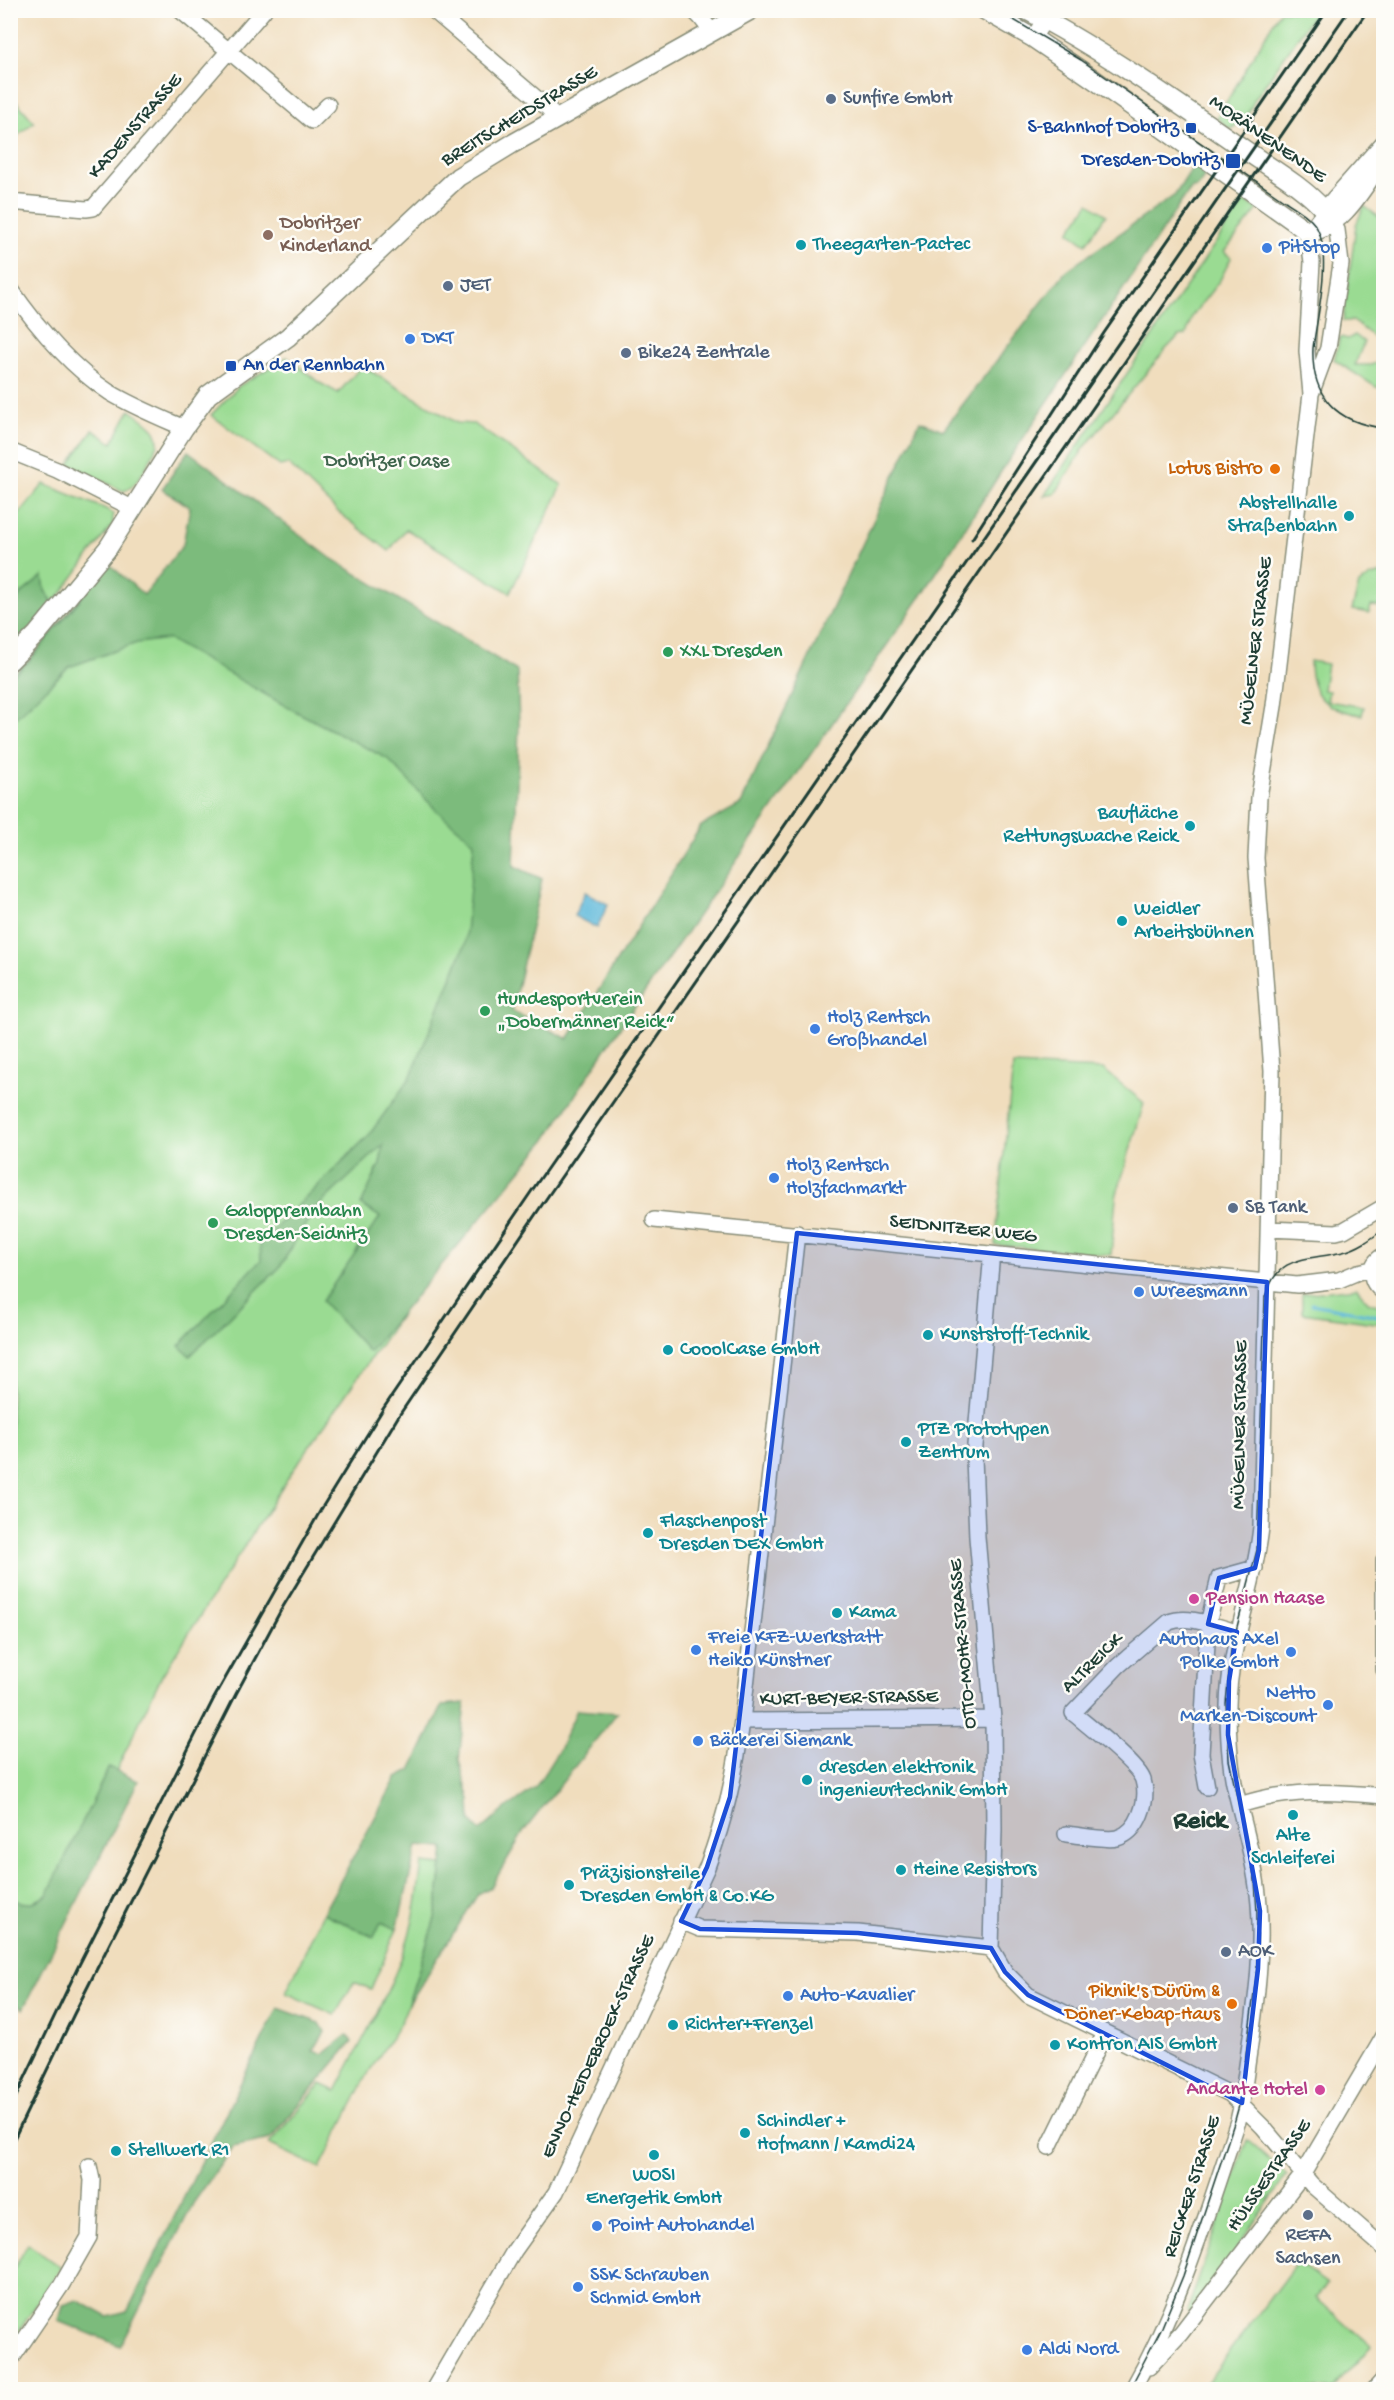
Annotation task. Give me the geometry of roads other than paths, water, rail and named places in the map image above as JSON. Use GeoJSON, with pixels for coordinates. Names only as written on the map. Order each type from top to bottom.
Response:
{"type":"FeatureCollection","features":[{"type":"Feature","properties":{"kind":"main road","name":"BREITSCHEIDSTRASSE"},"geometry":{"type":"LineString","coordinates":[[184,428],[208,395],[288,337],[458,177],[751,10]]}},
{"type":"Feature","properties":{"kind":"main road","name":"MORÄNENENDE"},"geometry":{"type":"LineString","coordinates":[[984,10],[1041,24],[1094,50],[1307,194],[1329,216]]}},
{"type":"Feature","properties":{"kind":"main road","name":"MORÄNENENDE"},"geometry":{"type":"LineString","coordinates":[[1026,10],[1308,233]]}},
{"type":"Feature","properties":{"kind":"main road"},"geometry":{"type":"LineString","coordinates":[[1308,233],[1318,231],[1383,144]]}},
{"type":"Feature","properties":{"kind":"main road"},"geometry":{"type":"LineString","coordinates":[[1329,216],[1343,214],[1383,157]]}},
{"type":"Feature","properties":{"kind":"main road"},"geometry":{"type":"LineString","coordinates":[[10,661],[37,633],[108,548],[184,428]]}},
{"type":"Feature","properties":{"kind":"street","name":"KADENSTRASSE"},"geometry":{"type":"LineString","coordinates":[[10,202],[93,208],[264,10]]}},
{"type":"Feature","properties":{"kind":"street"},"geometry":{"type":"LineString","coordinates":[[433,10],[549,109],[555,120]]}},
{"type":"Feature","properties":{"kind":"street"},"geometry":{"type":"LineString","coordinates":[[693,10],[712,32]]}},
{"type":"Feature","properties":{"kind":"street"},"geometry":{"type":"LineString","coordinates":[[188,13],[312,121],[328,105]]}},
{"type":"Feature","properties":{"kind":"street","name":"MÜGELNER STRASSE"},"geometry":{"type":"LineString","coordinates":[[1311,394],[1328,348],[1337,296],[1341,248],[1329,216]]}},
{"type":"Feature","properties":{"kind":"street","name":"MÜGELNER STRASSE"},"geometry":{"type":"LineString","coordinates":[[1255,1568],[1261,1527],[1272,1071],[1256,858],[1262,770],[1274,706],[1311,394],[1308,351],[1312,262],[1308,233]]}},
{"type":"Feature","properties":{"kind":"street"},"geometry":{"type":"LineString","coordinates":[[10,288],[57,349],[79,369],[109,392],[184,428]]}},
{"type":"Feature","properties":{"kind":"street"},"geometry":{"type":"LineString","coordinates":[[10,451],[57,470],[134,509]]}},
{"type":"Feature","properties":{"kind":"street"},"geometry":{"type":"LineString","coordinates":[[1269,1229],[1336,1232],[1344,1230],[1380,1209]]}},
{"type":"Feature","properties":{"kind":"street","name":"SEIDNITZER WEG"},"geometry":{"type":"LineString","coordinates":[[654,1220],[1297,1285],[1339,1280],[1358,1272],[1376,1281]]}},
{"type":"Feature","properties":{"kind":"street","name":"ENNO-HEIDEBROEK-STRASSE"},"geometry":{"type":"LineString","coordinates":[[433,2390],[514,2251],[556,2192],[707,1867],[723,1826],[742,1721],[796,1233]]}},
{"type":"Feature","properties":{"kind":"street","name":"OTTO-MOHR-STRASSE"},"geometry":{"type":"LineString","coordinates":[[990,1254],[992,1264],[974,1457],[977,1537],[993,1719],[992,1948]]}},
{"type":"Feature","properties":{"kind":"street"},"geometry":{"type":"LineString","coordinates":[[1376,1281],[1374,1263],[1383,1255]]}},
{"type":"Feature","properties":{"kind":"street"},"geometry":{"type":"LineString","coordinates":[[1383,1560],[1383,1670]]}},
{"type":"Feature","properties":{"kind":"street"},"geometry":{"type":"LineString","coordinates":[[1207,1787],[1201,1754],[1208,1623],[1219,1578],[1255,1568]]}},
{"type":"Feature","properties":{"kind":"street"},"geometry":{"type":"LineString","coordinates":[[1255,1568],[1237,1632],[1229,1681],[1228,1735],[1240,1805],[1270,1796],[1305,1791],[1383,1796]]}},
{"type":"Feature","properties":{"kind":"street","name":"ALTREICK"},"geometry":{"type":"LineString","coordinates":[[1066,1834],[1116,1839],[1129,1832],[1143,1810],[1143,1779],[1119,1753],[1073,1713],[1118,1666],[1169,1622],[1178,1618],[1208,1623],[1237,1632]]}},
{"type":"Feature","properties":{"kind":"street","name":"KURT-BEYER-STRASSE"},"geometry":{"type":"LineString","coordinates":[[742,1721],[993,1719]]}},
{"type":"Feature","properties":{"kind":"street","name":"REICKER STRASSE"},"geometry":{"type":"LineString","coordinates":[[1132,2390],[1164,2329],[1189,2267],[1242,2103],[1258,1969],[1260,1931],[1258,1894],[1250,1844],[1240,1805]]}},
{"type":"Feature","properties":{"kind":"street"},"geometry":{"type":"LineString","coordinates":[[681,1921],[700,1929],[858,1933],[992,1948],[1005,1972],[1028,1995],[1224,2090],[1242,2103],[1303,2174],[1383,2248]]}},
{"type":"Feature","properties":{"kind":"street"},"geometry":{"type":"LineString","coordinates":[[1049,2147],[1105,2033]]}},
{"type":"Feature","properties":{"kind":"street","name":"HÜLSSESTRASSE"},"geometry":{"type":"LineString","coordinates":[[1140,2375],[1181,2333],[1303,2174],[1383,2036]]}},
{"type":"Feature","properties":{"kind":"street"},"geometry":{"type":"LineString","coordinates":[[10,2361],[61,2286],[89,2237],[92,2180],[89,2166]]}},
{"type":"Feature","properties":{"kind":"street"},"geometry":{"type":"LineString","coordinates":[[1164,2329],[1181,2333]]}},
{"type":"Feature","properties":{"kind":"street"},"geometry":{"type":"LineString","coordinates":[[1374,2390],[1383,2379]]}},
{"type":"Feature","properties":{"kind":"water"},"geometry":{"type":"Polygon","coordinates":[[[585,892],[608,904],[597,928],[574,916],[585,892]]]}},
{"type":"Feature","properties":{"kind":"waterway"},"geometry":{"type":"LineString","coordinates":[[1312,1304],[1384,1317]]}},
{"type":"Feature","properties":{"kind":"tram line"},"geometry":{"type":"LineString","coordinates":[[997,10],[1081,60],[1311,220],[1317,228],[1323,254],[1322,287],[1313,348],[1316,380],[1322,393],[1340,413],[1352,420],[1384,428]]}},
{"type":"Feature","properties":{"kind":"tram line"},"geometry":{"type":"LineString","coordinates":[[1129,2390],[1162,2327],[1183,2276],[1235,2120],[1240,2102],[1257,1969],[1255,1880],[1229,1760],[1226,1703],[1231,1650],[1257,1550],[1265,1297],[1271,1283],[1286,1266],[1295,1261],[1349,1250],[1365,1243],[1384,1229]]}},
{"type":"Feature","properties":{"kind":"railway"},"geometry":{"type":"LineString","coordinates":[[972,539],[1104,333],[1327,10]]}},
{"type":"Feature","properties":{"kind":"railway"},"geometry":{"type":"LineString","coordinates":[[10,2109],[79,1965],[213,1700],[323,1506],[383,1409],[1349,10]]}},
{"type":"Feature","properties":{"kind":"railway"},"geometry":{"type":"LineString","coordinates":[[10,2147],[74,2014],[236,1694],[281,1610],[398,1417],[546,1199],[1368,10]]}},
{"type":"Feature","properties":{"kind":"place","name":"Sunfire GmbH"},"geometry":{"type":"Point","coordinates":[831,99]}},
{"type":"Feature","properties":{"kind":"place","name":"S-Bahnhof Dobritz"},"geometry":{"type":"Point","coordinates":[1191,128]}},
{"type":"Feature","properties":{"kind":"place","name":"Dresden-Dobritz"},"geometry":{"type":"Point","coordinates":[1233,161]}},
{"type":"Feature","properties":{"kind":"place","name":"Dobritzer Kinderland"},"geometry":{"type":"Point","coordinates":[268,235]}},
{"type":"Feature","properties":{"kind":"place","name":"Theegarten-Pactec"},"geometry":{"type":"Point","coordinates":[801,245]}},
{"type":"Feature","properties":{"kind":"place","name":"PitStop"},"geometry":{"type":"Point","coordinates":[1267,248]}},
{"type":"Feature","properties":{"kind":"place","name":"JET"},"geometry":{"type":"Point","coordinates":[448,286]}},
{"type":"Feature","properties":{"kind":"place","name":"DKT"},"geometry":{"type":"Point","coordinates":[410,339]}},
{"type":"Feature","properties":{"kind":"place","name":"Bike24 Zentrale"},"geometry":{"type":"Point","coordinates":[626,353]}},
{"type":"Feature","properties":{"kind":"place","name":"An der Rennbahn"},"geometry":{"type":"Point","coordinates":[231,366]}},
{"type":"Feature","properties":{"kind":"place","name":"Lotus Bistro"},"geometry":{"type":"Point","coordinates":[1275,469]}},
{"type":"Feature","properties":{"kind":"place","name":"Abstellhalle Straßenbahn"},"geometry":{"type":"Point","coordinates":[1349,516]}},
{"type":"Feature","properties":{"kind":"place","name":"XXL Dresden"},"geometry":{"type":"Point","coordinates":[668,652]}},
{"type":"Feature","properties":{"kind":"place","name":"Baufläche Rettungswache Reick"},"geometry":{"type":"Point","coordinates":[1190,826]}},
{"type":"Feature","properties":{"kind":"place","name":"Weidler Arbeitsbühnen"},"geometry":{"type":"Point","coordinates":[1122,921]}},
{"type":"Feature","properties":{"kind":"place","name":"Hundesportverein „Dobermänner Reick“"},"geometry":{"type":"Point","coordinates":[485,1011]}},
{"type":"Feature","properties":{"kind":"place","name":"Holz Rentsch Großhandel"},"geometry":{"type":"Point","coordinates":[815,1029]}},
{"type":"Feature","properties":{"kind":"place","name":"Holz Rentsch Holzfachmarkt"},"geometry":{"type":"Point","coordinates":[774,1178]}},
{"type":"Feature","properties":{"kind":"place","name":"SB Tank"},"geometry":{"type":"Point","coordinates":[1233,1208]}},
{"type":"Feature","properties":{"kind":"place","name":"Galopprennbahn Dresden-Seidnitz"},"geometry":{"type":"Point","coordinates":[213,1223]}},
{"type":"Feature","properties":{"kind":"place","name":"Wreesmann"},"geometry":{"type":"Point","coordinates":[1139,1292]}},
{"type":"Feature","properties":{"kind":"place","name":"Kunststoff-Technik"},"geometry":{"type":"Point","coordinates":[928,1335]}},
{"type":"Feature","properties":{"kind":"place","name":"CooolCase GmbH"},"geometry":{"type":"Point","coordinates":[668,1350]}},
{"type":"Feature","properties":{"kind":"place","name":"PTZ Prototypen Zentrum"},"geometry":{"type":"Point","coordinates":[906,1442]}},
{"type":"Feature","properties":{"kind":"place","name":"Flaschenpost Dresden DEX GmbH"},"geometry":{"type":"Point","coordinates":[648,1533]}},
{"type":"Feature","properties":{"kind":"place","name":"Pension Haase"},"geometry":{"type":"Point","coordinates":[1194,1599]}},
{"type":"Feature","properties":{"kind":"place","name":"Kama"},"geometry":{"type":"Point","coordinates":[837,1613]}},
{"type":"Feature","properties":{"kind":"place","name":"Freie KFZ-Werkstatt Heiko Künstner"},"geometry":{"type":"Point","coordinates":[696,1650]}},
{"type":"Feature","properties":{"kind":"place","name":"Autohaus Axel Polke GmbH"},"geometry":{"type":"Point","coordinates":[1291,1652]}},
{"type":"Feature","properties":{"kind":"place","name":"Netto Marken-Discount"},"geometry":{"type":"Point","coordinates":[1328,1705]}},
{"type":"Feature","properties":{"kind":"place","name":"Bäckerei Siemank"},"geometry":{"type":"Point","coordinates":[698,1741]}},
{"type":"Feature","properties":{"kind":"place","name":"dresden elektronik ingenieurtechnik GmbH"},"geometry":{"type":"Point","coordinates":[807,1780]}},
{"type":"Feature","properties":{"kind":"place","name":"Alte Schleiferei"},"geometry":{"type":"Point","coordinates":[1293,1815]}},
{"type":"Feature","properties":{"kind":"place","name":"Heine Resistors"},"geometry":{"type":"Point","coordinates":[901,1870]}},
{"type":"Feature","properties":{"kind":"place","name":"Präzisionsteile Dresden GmbH & Co.KG"},"geometry":{"type":"Point","coordinates":[569,1885]}},
{"type":"Feature","properties":{"kind":"place","name":"AOK"},"geometry":{"type":"Point","coordinates":[1226,1952]}},
{"type":"Feature","properties":{"kind":"place","name":"Auto-Kavalier"},"geometry":{"type":"Point","coordinates":[788,1996]}},
{"type":"Feature","properties":{"kind":"place","name":"Piknik's Dürüm & Döner-Kebap-Haus"},"geometry":{"type":"Point","coordinates":[1232,2004]}},
{"type":"Feature","properties":{"kind":"place","name":"Richter+Frenzel"},"geometry":{"type":"Point","coordinates":[673,2025]}},
{"type":"Feature","properties":{"kind":"place","name":"Kontron AIS GmbH"},"geometry":{"type":"Point","coordinates":[1055,2045]}},
{"type":"Feature","properties":{"kind":"place","name":"Andante Hotel"},"geometry":{"type":"Point","coordinates":[1320,2090]}},
{"type":"Feature","properties":{"kind":"place","name":"Schindler + Hofmann / Kamdi24"},"geometry":{"type":"Point","coordinates":[745,2133]}},
{"type":"Feature","properties":{"kind":"place","name":"Stellwerk R1"},"geometry":{"type":"Point","coordinates":[116,2151]}},
{"type":"Feature","properties":{"kind":"place","name":"WOSI Energetik GmbH"},"geometry":{"type":"Point","coordinates":[654,2155]}},
{"type":"Feature","properties":{"kind":"place","name":"REFA Sachsen"},"geometry":{"type":"Point","coordinates":[1308,2215]}},
{"type":"Feature","properties":{"kind":"place","name":"Point Autohandel"},"geometry":{"type":"Point","coordinates":[597,2226]}},
{"type":"Feature","properties":{"kind":"place","name":"SSK Schrauben Schmid GmbH"},"geometry":{"type":"Point","coordinates":[578,2287]}},
{"type":"Feature","properties":{"kind":"place","name":"Aldi Nord"},"geometry":{"type":"Point","coordinates":[1027,2350]}},
{"type":"Feature","properties":{"kind":"district","name":"Reick"},"geometry":{"type":"Point","coordinates":[1200,1822]}},
{"type":"Feature","properties":{"kind":"park label","name":"Dobritzer Oase"},"geometry":{"type":"Point","coordinates":[387,462]}}]}
